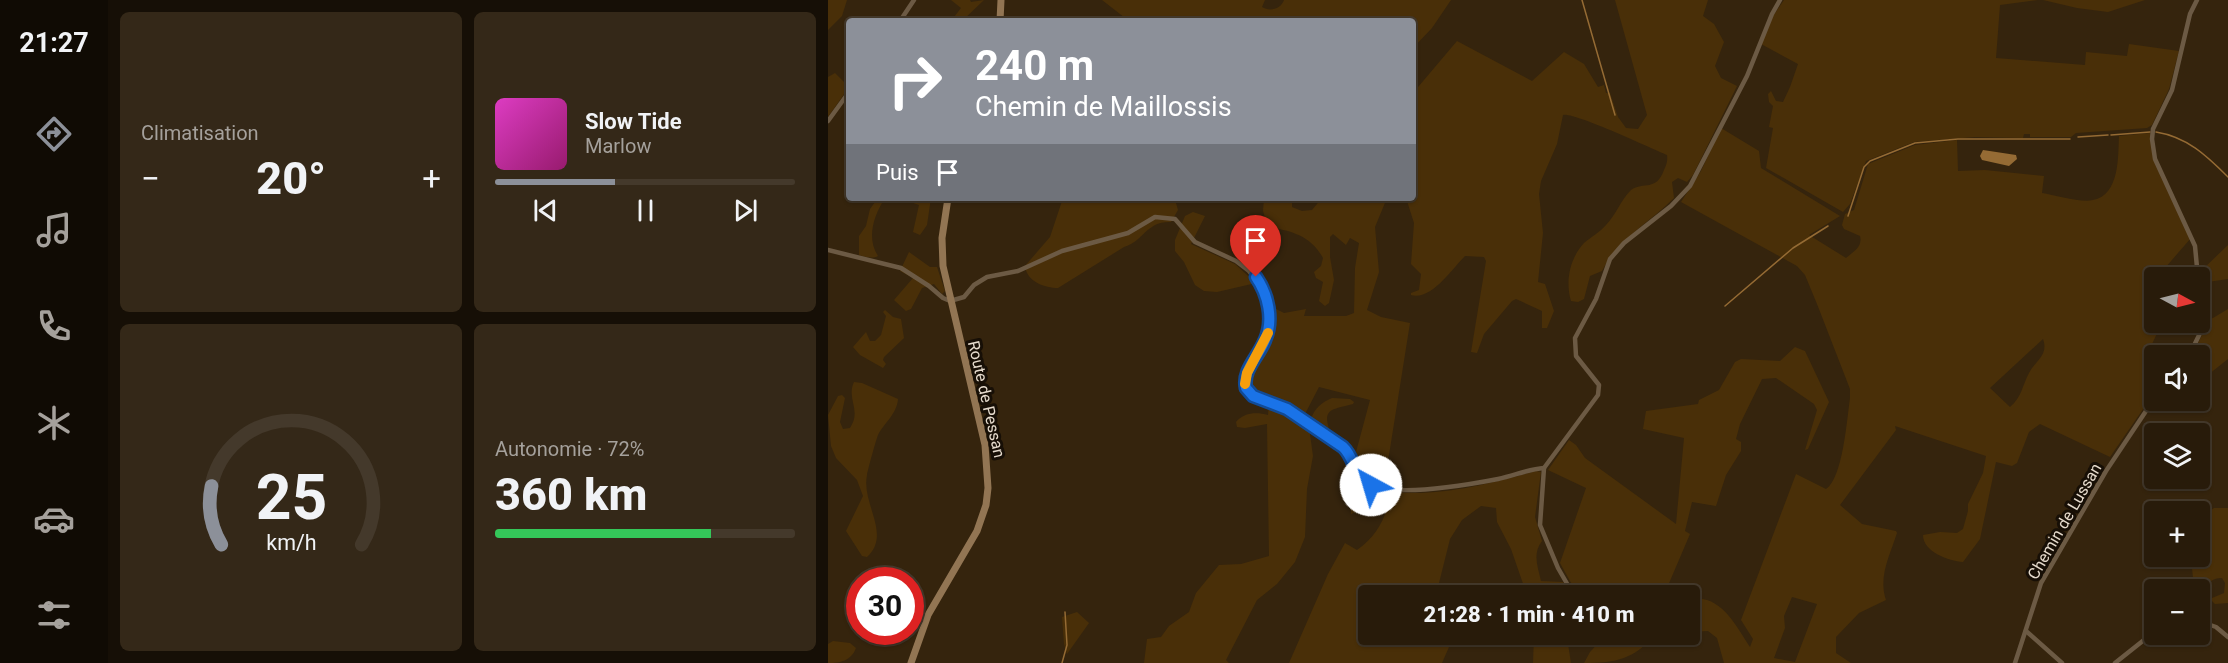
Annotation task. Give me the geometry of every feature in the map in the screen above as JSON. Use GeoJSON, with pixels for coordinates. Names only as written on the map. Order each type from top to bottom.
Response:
{"type":"FeatureCollection","features":[{"type":"Feature","properties":{"kind":"main road"},"geometry":{"type":"LineString","coordinates":[[1000,18],[1001,0]]}},
{"type":"Feature","properties":{"kind":"main road","name":"Route de Pessan"},"geometry":{"type":"LineString","coordinates":[[911,663],[928,615],[977,531],[986,505],[988,488],[985,445],[950,301],[942,252],[948,201]]}},
{"type":"Feature","properties":{"kind":"street"},"geometry":{"type":"LineString","coordinates":[[902,18],[914,0]]}},
{"type":"Feature","properties":{"kind":"street"},"geometry":{"type":"LineString","coordinates":[[1568,585],[1540,525],[1544,468],[1598,395],[1599,385],[1581,366],[1576,356],[1575,338],[1596,299],[1610,259],[1624,243],[1680,198],[1690,186],[1747,76],[1780,0]]}},
{"type":"Feature","properties":{"kind":"street"},"geometry":{"type":"LineString","coordinates":[[2197,0],[2190,14],[2172,90],[2153,129],[2152,139],[2156,159],[2195,246],[2197,267]]}},
{"type":"Feature","properties":{"kind":"street"},"geometry":{"type":"LineString","coordinates":[[828,121],[846,96]]}},
{"type":"Feature","properties":{"kind":"street"},"geometry":{"type":"LineString","coordinates":[[828,250],[900,268],[950,301],[964,297],[974,285],[987,277],[1018,271],[1062,251],[1128,233],[1155,217],[1170,218],[1180,223],[1195,242],[1236,261],[1250,271],[1264,290],[1269,325],[1265,342],[1247,373],[1245,381],[1248,391],[1253,396],[1287,409],[1343,447],[1365,483],[1386,489],[1430,489],[1500,478],[1544,468]]}},
{"type":"Feature","properties":{"kind":"street","name":"Chemin de Lussan"},"geometry":{"type":"LineString","coordinates":[[2015,663],[2041,583],[2106,471],[2146,411]]}},
{"type":"Feature","properties":{"kind":"street"},"geometry":{"type":"LineString","coordinates":[[2210,625],[2216,627],[2228,638]]}},
{"type":"Feature","properties":{"kind":"street"},"geometry":{"type":"LineString","coordinates":[[2026,631],[2062,663]]}},
{"type":"Feature","properties":{"kind":"street"},"geometry":{"type":"LineString","coordinates":[[2115,663],[2144,640]]}},
{"type":"Feature","properties":{"kind":"shaded area"},"geometry":{"type":"Polygon","coordinates":[[[828,0],[847,0],[842,16],[828,30],[828,0]]]}},
{"type":"Feature","properties":{"kind":"shaded area"},"geometry":{"type":"Polygon","coordinates":[[[951,0],[970,0],[971,2],[984,0],[965,18],[953,18],[961,8],[951,0]]]}},
{"type":"Feature","properties":{"kind":"shaded area"},"geometry":{"type":"Polygon","coordinates":[[[1102,0],[1265,0],[1262,7],[1272,9],[1280,6],[1284,0],[1451,0],[1432,28],[1416,45],[1416,18],[1125,18],[1102,0]]]}},
{"type":"Feature","properties":{"kind":"shaded area"},"geometry":{"type":"Polygon","coordinates":[[[1615,0],[1708,0],[1703,16],[1714,24],[1724,42],[1715,66],[1721,78],[1737,86],[1693,175],[1687,182],[1678,178],[1672,182],[1674,198],[1625,240],[1602,271],[1590,276],[1584,299],[1578,302],[1571,301],[1569,293],[1570,270],[1579,249],[1609,221],[1631,190],[1653,184],[1661,177],[1667,163],[1667,155],[1596,124],[1563,115],[1557,144],[1541,181],[1539,194],[1543,233],[1538,282],[1545,284],[1554,311],[1547,328],[1542,328],[1542,311],[1516,299],[1484,334],[1477,353],[1471,352],[1486,261],[1484,257],[1465,256],[1433,289],[1419,296],[1411,295],[1419,290],[1421,274],[1411,264],[1414,223],[1407,201],[1416,201],[1416,89],[1457,41],[1532,81],[1564,52],[1584,64],[1598,87],[1604,85],[1606,93],[1610,93],[1618,117],[1626,128],[1638,129],[1647,115],[1615,0]]]}},
{"type":"Feature","properties":{"kind":"shaded area"},"geometry":{"type":"Polygon","coordinates":[[[1784,0],[2038,0],[2000,5],[1996,58],[2085,65],[2086,52],[2127,56],[2129,44],[2179,51],[2169,89],[2152,125],[2147,128],[2076,133],[2071,137],[2030,137],[2030,134],[2024,134],[2023,138],[1975,137],[1914,142],[1866,161],[1850,204],[1843,212],[1766,168],[1773,128],[1769,127],[1773,106],[1769,102],[1768,94],[1771,91],[1776,101],[1783,102],[1798,64],[1761,44],[1773,16],[1784,0]]]}},
{"type":"Feature","properties":{"kind":"shaded area"},"geometry":{"type":"Polygon","coordinates":[[[2043,0],[2145,0],[2108,12],[2043,0]]]}},
{"type":"Feature","properties":{"kind":"shaded area"},"geometry":{"type":"Polygon","coordinates":[[[835,73],[846,84],[846,91],[828,117],[828,77],[835,73]]]}},
{"type":"Feature","properties":{"kind":"shaded area"},"geometry":{"type":"Polygon","coordinates":[[[1721,128],[1759,151],[1761,168],[1840,216],[1809,235],[1846,258],[1857,249],[1861,240],[1860,236],[1844,229],[1842,225],[1845,214],[1854,210],[1868,164],[1915,145],[1957,140],[1958,171],[1985,170],[2044,176],[2042,193],[2088,201],[2102,197],[2113,183],[2116,174],[2119,136],[2150,133],[2154,159],[2191,238],[2166,267],[2144,267],[2144,333],[2157,333],[2153,345],[2144,345],[2144,408],[2110,457],[2040,424],[2029,432],[2017,463],[2012,466],[1996,462],[1980,539],[1963,562],[1944,558],[1932,551],[1924,541],[1923,535],[1940,532],[1957,533],[1963,529],[1968,504],[1983,473],[1986,456],[1895,426],[1896,430],[1840,505],[1862,524],[1897,533],[1884,574],[1886,600],[1859,613],[1836,637],[1836,653],[1851,663],[1724,663],[1717,638],[1708,631],[1700,631],[1700,599],[1710,601],[1726,613],[1750,647],[1753,639],[1741,620],[1796,474],[1826,489],[1832,483],[1843,447],[1850,389],[1805,275],[1797,266],[1681,202],[1701,171],[1721,128]],[[2043,339],[1990,388],[2010,407],[2017,399],[2029,373],[2043,354],[2043,339]],[[1792,597],[1784,616],[1785,628],[1774,658],[1795,662],[1817,604],[1792,597]]]}},
{"type":"Feature","properties":{"kind":"shaded area"},"geometry":{"type":"Polygon","coordinates":[[[1983,150],[2016,155],[2017,159],[2009,166],[1982,160],[1980,156],[1983,150]]]}},
{"type":"Feature","properties":{"kind":"shaded area"},"geometry":{"type":"Polygon","coordinates":[[[876,201],[884,201],[872,234],[872,242],[878,256],[866,257],[859,255],[859,236],[866,226],[870,209],[876,201]]]}},
{"type":"Feature","properties":{"kind":"shaded area"},"geometry":{"type":"Polygon","coordinates":[[[907,201],[931,201],[927,225],[920,235],[913,232],[919,205],[907,201]]]}},
{"type":"Feature","properties":{"kind":"shaded area"},"geometry":{"type":"Polygon","coordinates":[[[1062,201],[1170,201],[1176,203],[1178,210],[1171,222],[1150,228],[1131,244],[1058,288],[1037,283],[1026,272],[1025,266],[1050,237],[1062,201]]]}},
{"type":"Feature","properties":{"kind":"shaded area"},"geometry":{"type":"Polygon","coordinates":[[[1264,201],[1292,201],[1292,207],[1302,211],[1312,210],[1320,201],[1386,201],[1375,227],[1379,272],[1367,310],[1381,317],[1410,323],[1389,455],[1386,465],[1374,463],[1378,473],[1375,488],[1413,493],[1456,490],[1536,471],[1541,472],[1535,517],[1542,541],[1536,556],[1538,571],[1541,581],[1563,582],[1564,585],[1524,585],[1511,549],[1497,522],[1496,508],[1481,506],[1462,520],[1450,539],[1438,585],[1358,585],[1358,645],[1441,645],[1449,647],[1442,663],[1289,663],[1328,574],[1345,543],[1357,550],[1370,539],[1382,521],[1391,499],[1372,495],[1356,512],[1351,514],[1351,471],[1358,459],[1356,452],[1370,400],[1319,387],[1305,414],[1248,388],[1248,375],[1271,335],[1270,294],[1276,309],[1284,313],[1306,309],[1304,316],[1346,316],[1354,313],[1355,268],[1359,243],[1350,238],[1346,245],[1333,234],[1330,237],[1330,257],[1334,280],[1329,303],[1325,306],[1319,301],[1323,282],[1316,278],[1314,272],[1321,266],[1323,258],[1313,244],[1285,230],[1268,227],[1263,211],[1264,201]]]}},
{"type":"Feature","properties":{"kind":"shaded area"},"geometry":{"type":"Polygon","coordinates":[[[1193,212],[1205,216],[1191,244],[1235,264],[1256,283],[1217,292],[1204,291],[1195,285],[1184,262],[1175,251],[1175,240],[1185,216],[1193,212]]]}},
{"type":"Feature","properties":{"kind":"shaded area"},"geometry":{"type":"Polygon","coordinates":[[[2228,245],[2228,279],[2210,282],[2210,267],[2205,267],[2228,245]]]}},
{"type":"Feature","properties":{"kind":"shaded area"},"geometry":{"type":"Polygon","coordinates":[[[909,252],[930,267],[937,267],[945,291],[942,294],[934,284],[922,288],[911,309],[906,311],[894,300],[913,278],[900,271],[909,252]]]}},
{"type":"Feature","properties":{"kind":"shaded area"},"geometry":{"type":"Polygon","coordinates":[[[2228,309],[2228,359],[2210,373],[2210,345],[2197,345],[2203,333],[2210,333],[2210,318],[2228,309]]]}},
{"type":"Feature","properties":{"kind":"shaded area"},"geometry":{"type":"Polygon","coordinates":[[[885,310],[893,317],[901,319],[904,338],[884,357],[886,364],[883,368],[860,355],[853,347],[866,332],[870,341],[875,341],[881,335],[886,316],[883,312],[885,310]]]}},
{"type":"Feature","properties":{"kind":"shaded area"},"geometry":{"type":"Polygon","coordinates":[[[1795,347],[1805,351],[1829,402],[1808,449],[1805,450],[1817,410],[1814,404],[1776,378],[1762,379],[1740,424],[1736,439],[1741,442],[1741,451],[1726,475],[1716,506],[1692,502],[1685,531],[1690,534],[1668,585],[1572,585],[1560,563],[1586,488],[1548,470],[1569,440],[1576,445],[1585,458],[1676,524],[1684,438],[1643,429],[1646,411],[1698,404],[1699,400],[1719,390],[1735,362],[1741,359],[1780,361],[1795,347]]]}},
{"type":"Feature","properties":{"kind":"shaded area"},"geometry":{"type":"Polygon","coordinates":[[[854,382],[862,383],[898,399],[893,414],[878,435],[867,475],[866,486],[877,539],[867,557],[862,556],[846,531],[863,496],[857,480],[836,458],[831,446],[828,415],[838,396],[842,395],[845,398],[840,422],[843,429],[850,428],[855,416],[852,394],[854,382]]]}},
{"type":"Feature","properties":{"kind":"shaded area"},"geometry":{"type":"Polygon","coordinates":[[[1332,398],[1350,399],[1354,402],[1330,412],[1327,419],[1331,434],[1311,419],[1319,406],[1332,398]]]}},
{"type":"Feature","properties":{"kind":"shaded area"},"geometry":{"type":"Polygon","coordinates":[[[1269,403],[1286,411],[1309,427],[1313,456],[1307,489],[1305,537],[1295,562],[1277,584],[1257,600],[1226,660],[1229,663],[1144,663],[1147,639],[1161,637],[1169,626],[1189,612],[1196,593],[1219,565],[1241,564],[1269,556],[1267,424],[1245,428],[1237,427],[1236,422],[1243,416],[1251,414],[1268,415],[1269,403]]]}},
{"type":"Feature","properties":{"kind":"shaded area"},"geometry":{"type":"Polygon","coordinates":[[[2214,508],[2228,508],[2228,603],[2215,604],[2212,601],[2212,598],[2224,593],[2225,583],[2222,578],[2210,581],[2210,579],[2193,579],[2192,567],[2210,567],[2210,511],[2214,508]]]}},
{"type":"Feature","properties":{"kind":"shaded area"},"geometry":{"type":"Polygon","coordinates":[[[1077,612],[1089,623],[1067,654],[1062,617],[1077,612]]]}},
{"type":"Feature","properties":{"kind":"shaded area"},"geometry":{"type":"Polygon","coordinates":[[[833,641],[846,643],[846,645],[852,645],[856,648],[845,660],[828,663],[828,644],[833,641]]]}},
{"type":"Feature","properties":{"kind":"shaded area"},"geometry":{"type":"Polygon","coordinates":[[[1534,645],[1568,645],[1571,663],[1533,663],[1534,645]]]}},
{"type":"Feature","properties":{"kind":"shaded area"},"geometry":{"type":"Polygon","coordinates":[[[1597,645],[1645,645],[1624,658],[1584,663],[1597,645]]]}},
{"type":"Feature","properties":{"kind":"waterway"},"geometry":{"type":"LineString","coordinates":[[1582,0],[1615,115]]}},
{"type":"Feature","properties":{"kind":"waterway"},"geometry":{"type":"LineString","coordinates":[[2111,135],[2150,132]]}},
{"type":"Feature","properties":{"kind":"waterway"},"geometry":{"type":"LineString","coordinates":[[2156,132],[2187,143],[2204,154],[2228,177]]}},
{"type":"Feature","properties":{"kind":"waterway"},"geometry":{"type":"LineString","coordinates":[[2078,137],[2108,135]]}},
{"type":"Feature","properties":{"kind":"waterway"},"geometry":{"type":"LineString","coordinates":[[1848,216],[1864,167],[1870,161],[1915,143],[1958,139],[2070,139]]}},
{"type":"Feature","properties":{"kind":"waterway"},"geometry":{"type":"LineString","coordinates":[[1725,306],[1793,248],[1828,226]]}},
{"type":"Feature","properties":{"kind":"waterway"},"geometry":{"type":"LineString","coordinates":[[1062,663],[1067,645],[1065,612]]}},
{"type":"Feature","properties":{"kind":"slow traffic"},"geometry":{"type":"LineString","coordinates":[[1245,384],[1247,373],[1268,333]]}},
{"type":"Feature","properties":{"kind":"route"},"geometry":{"type":"LineString","coordinates":[[1256,277],[1266,296],[1269,325],[1265,342],[1247,373],[1246,388],[1253,396],[1287,409],[1343,447],[1349,454],[1359,476],[1365,483],[1371,485]]}}]}
